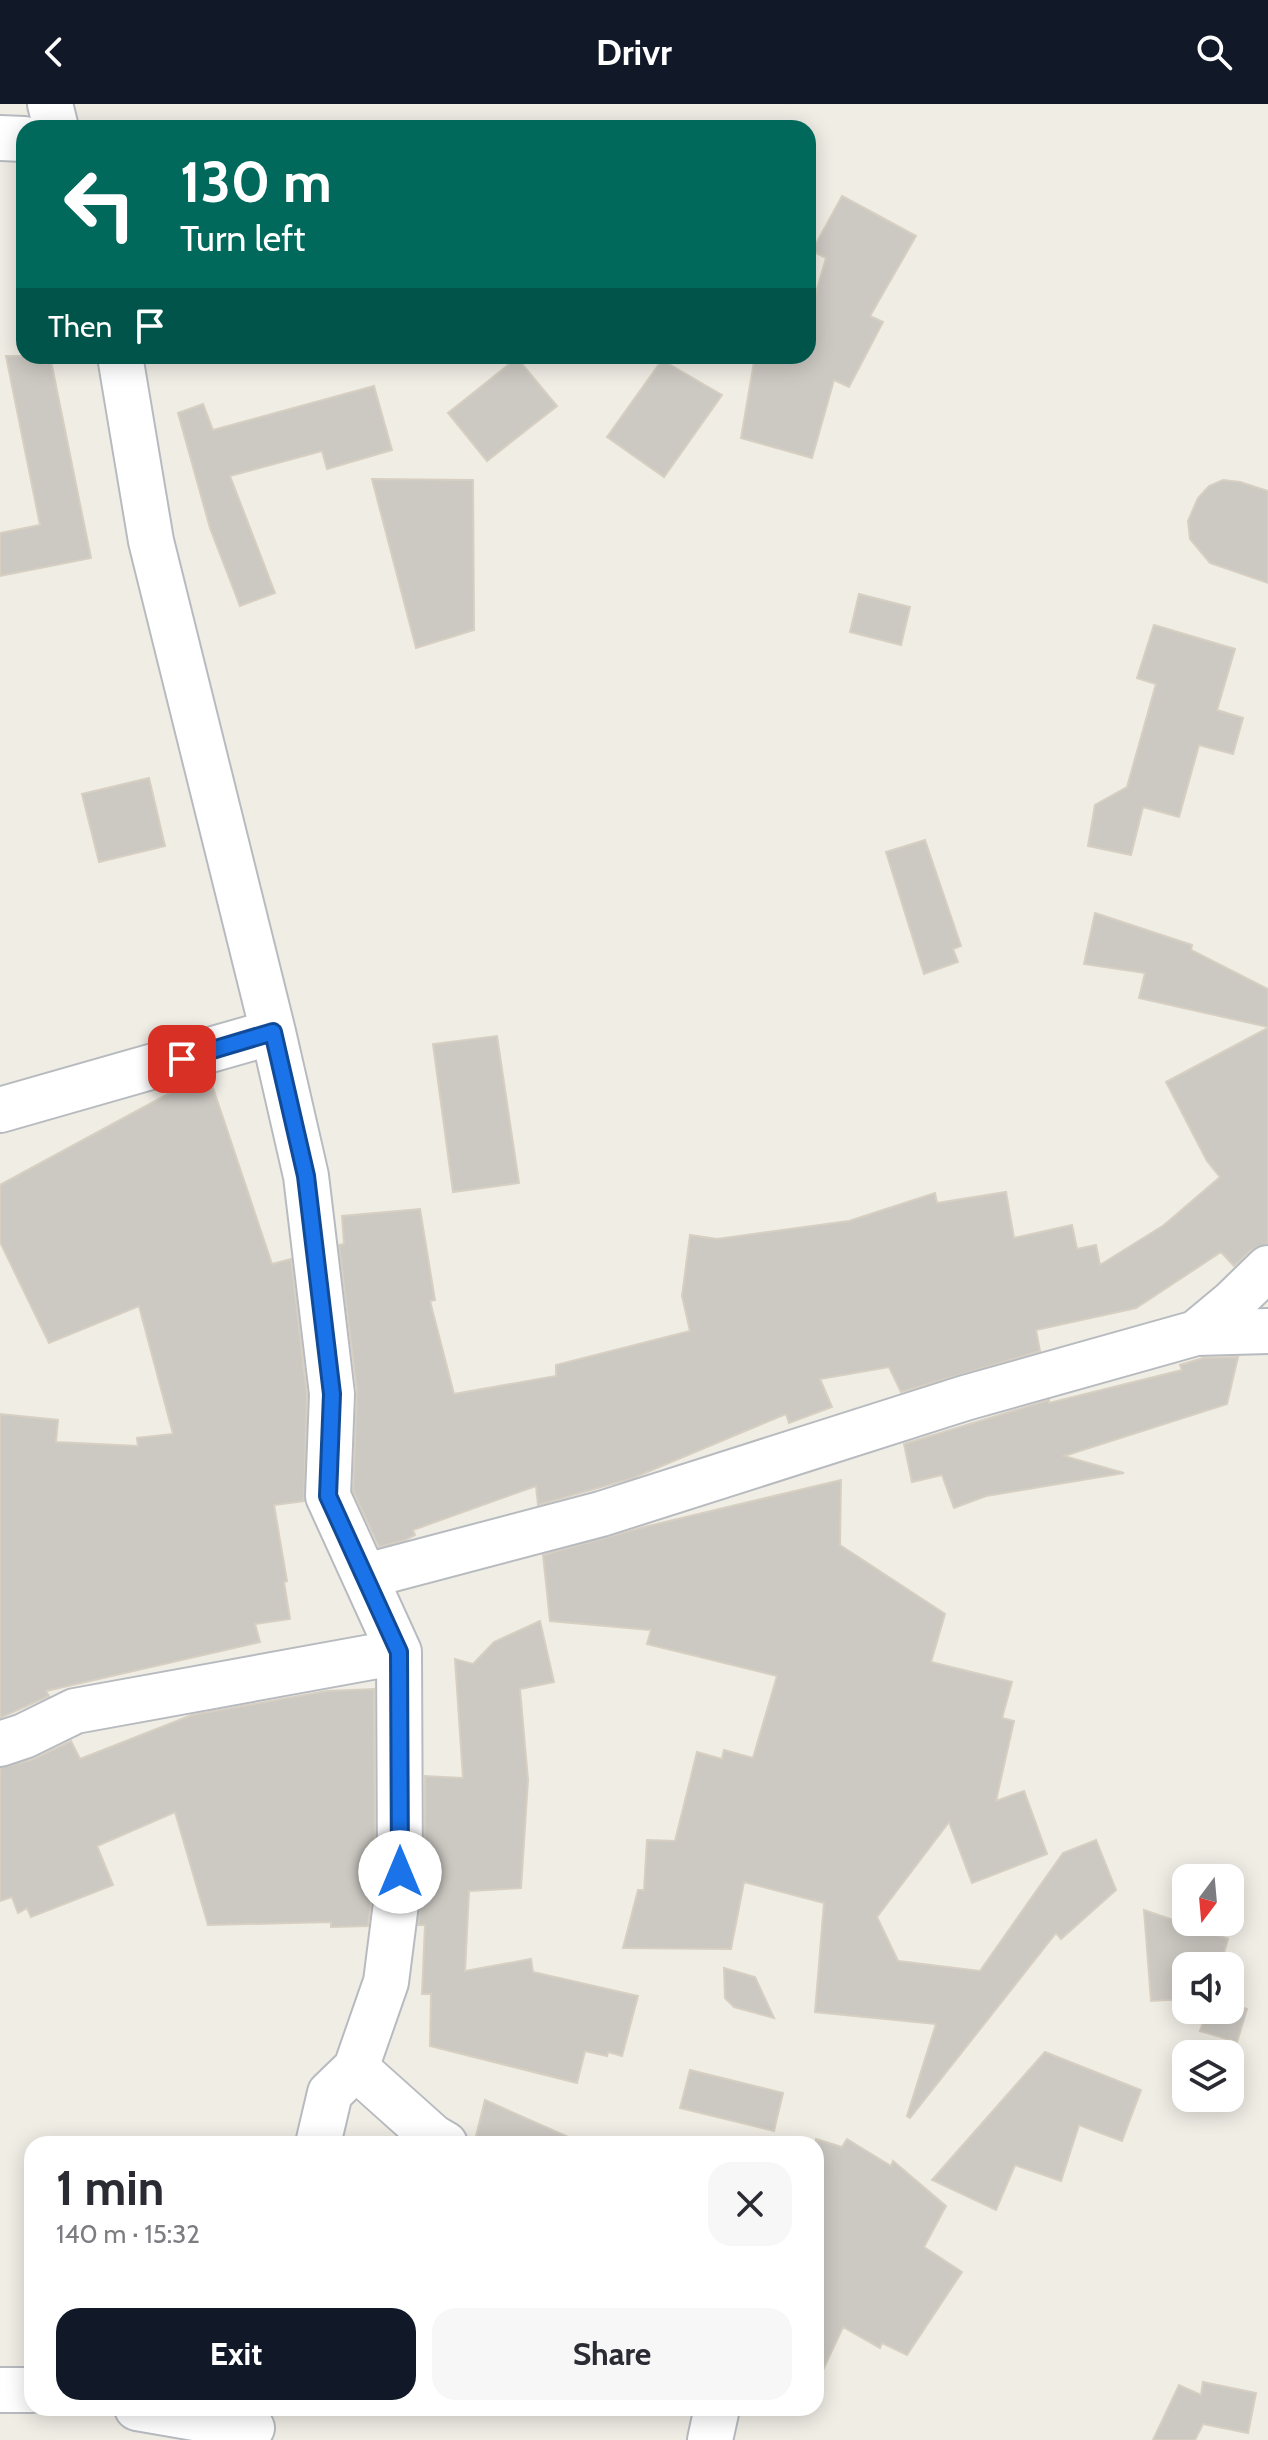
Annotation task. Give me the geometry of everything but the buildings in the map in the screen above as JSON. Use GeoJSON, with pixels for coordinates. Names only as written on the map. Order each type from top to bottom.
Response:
{"type":"FeatureCollection","features":[{"type":"Feature","properties":{"kind":"street"},"geometry":{"type":"LineString","coordinates":[[121,364],[151,541],[306,1176],[332,1394],[328,1496],[399,1652],[400,1872],[386,1982],[356,2068],[330,2093],[320,2136]]}},
{"type":"Feature","properties":{"kind":"street"},"geometry":{"type":"LineString","coordinates":[[0,1110],[273,1032]]}},
{"type":"Feature","properties":{"kind":"street"},"geometry":{"type":"LineString","coordinates":[[1196,1333],[1268,1268]]}},
{"type":"Feature","properties":{"kind":"street"},"geometry":{"type":"LineString","coordinates":[[366,1576],[601,1514],[965,1398],[1196,1333],[1268,1331]]}},
{"type":"Feature","properties":{"kind":"street"},"geometry":{"type":"LineString","coordinates":[[0,1744],[75,1711],[399,1652]]}},
{"type":"Feature","properties":{"kind":"street"},"geometry":{"type":"LineString","coordinates":[[356,2068],[432,2136]]}},
{"type":"Feature","properties":{"kind":"street"},"geometry":{"type":"LineString","coordinates":[[0,2390],[24,2390]]}},
{"type":"Feature","properties":{"kind":"street"},"geometry":{"type":"LineString","coordinates":[[191,2416],[252,2425]]}},
{"type":"Feature","properties":{"kind":"street"},"geometry":{"type":"LineString","coordinates":[[710,2440],[715,2416]]}},
{"type":"Feature","properties":{"kind":"route"},"geometry":{"type":"LineString","coordinates":[[182,1059],[273,1032],[306,1176],[332,1394],[328,1496],[399,1652],[400,1872]]}}]}
